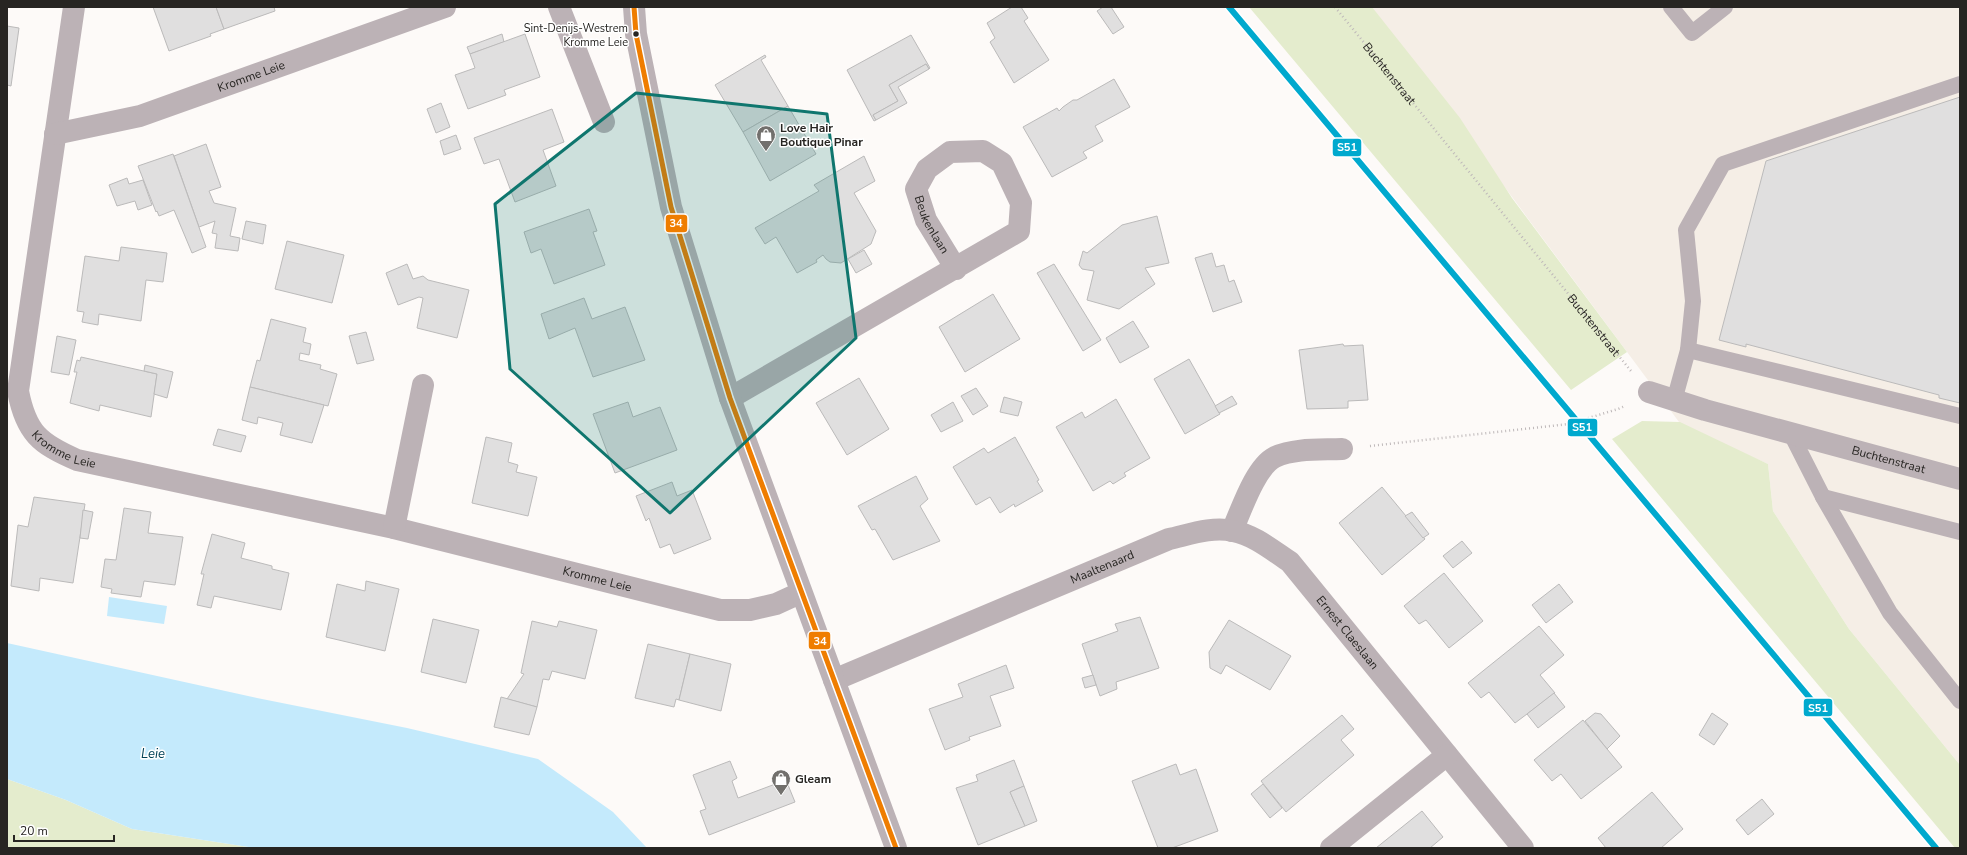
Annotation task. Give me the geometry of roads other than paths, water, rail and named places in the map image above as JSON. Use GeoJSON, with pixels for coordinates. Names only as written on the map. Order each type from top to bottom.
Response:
{"type":"FeatureCollection","features":[{"type":"Feature","properties":{"kind":"street","name":"Kromme Leie"},"geometry":{"type":"LineString","coordinates":[[74,7],[18,391],[22,413],[34,433],[53,449],[78,460],[394,528],[720,610],[750,610],[776,604],[800,593]]}},
{"type":"Feature","properties":{"kind":"street","name":"Kromme Leie"},"geometry":{"type":"LineString","coordinates":[[55,134],[140,116],[445,7]]}},
{"type":"Feature","properties":{"kind":"street"},"geometry":{"type":"LineString","coordinates":[[559,7],[604,122]]}},
{"type":"Feature","properties":{"kind":"street"},"geometry":{"type":"LineString","coordinates":[[634,7],[636,34],[671,207],[730,398],[800,593],[896,848]]}},
{"type":"Feature","properties":{"kind":"street","name":"Beukenlaan"},"geometry":{"type":"LineString","coordinates":[[730,398],[956,269],[1019,231],[1021,204],[1018,197],[1002,163],[982,151],[950,152],[927,169],[916,189],[926,220],[956,269]]}},
{"type":"Feature","properties":{"kind":"street"},"geometry":{"type":"LineString","coordinates":[[394,528],[423,385]]}},
{"type":"Feature","properties":{"kind":"street","name":"Buchtenstraat"},"geometry":{"type":"LineString","coordinates":[[1649,392],[1674,401],[1791,434],[1960,479]]}},
{"type":"Feature","properties":{"kind":"street"},"geometry":{"type":"LineString","coordinates":[[1232,531],[1258,473],[1274,458],[1295,452],[1342,449]]}},
{"type":"Feature","properties":{"kind":"street","name":"Maaltenaard"},"geometry":{"type":"LineString","coordinates":[[834,680],[1169,539],[1205,531],[1232,531]]}},
{"type":"Feature","properties":{"kind":"street","name":"Ernest Claeslaan"},"geometry":{"type":"LineString","coordinates":[[1232,531],[1262,542],[1290,562],[1523,848]]}},
{"type":"Feature","properties":{"kind":"street"},"geometry":{"type":"LineString","coordinates":[[1331,848],[1447,755]]}},
{"type":"Feature","properties":{"kind":"lane"},"geometry":{"type":"LineString","coordinates":[[1671,7],[1692,33],[1725,7]]}},
{"type":"Feature","properties":{"kind":"lane"},"geometry":{"type":"LineString","coordinates":[[1674,401],[1688,350],[1693,301],[1686,230],[1723,164],[1960,84]]}},
{"type":"Feature","properties":{"kind":"lane"},"geometry":{"type":"LineString","coordinates":[[1688,350],[1960,416]]}},
{"type":"Feature","properties":{"kind":"lane"},"geometry":{"type":"LineString","coordinates":[[1791,434],[1822,497],[1890,613],[1960,701]]}},
{"type":"Feature","properties":{"kind":"lane"},"geometry":{"type":"LineString","coordinates":[[1822,497],[1960,532]]}},
{"type":"Feature","properties":{"kind":"water"},"geometry":{"type":"Polygon","coordinates":[[[109,597],[167,606],[164,624],[107,616],[109,597]]]}},
{"type":"Feature","properties":{"kind":"water","name":"Leie"},"geometry":{"type":"Polygon","coordinates":[[[7,643],[257,698],[407,728],[538,759],[613,812],[647,848],[255,848],[132,829],[66,800],[7,779],[7,643]]]}},
{"type":"Feature","properties":{"kind":"place","name":"Sint-Denijs-Westrem Kromme Leie"},"geometry":{"type":"Point","coordinates":[636,34]}},
{"type":"Feature","properties":{"kind":"place","name":"Love Hair Boutique Pinar"},"geometry":{"type":"Point","coordinates":[766,152]}},
{"type":"Feature","properties":{"kind":"place","name":"Gleam"},"geometry":{"type":"Point","coordinates":[781,796]}}]}
